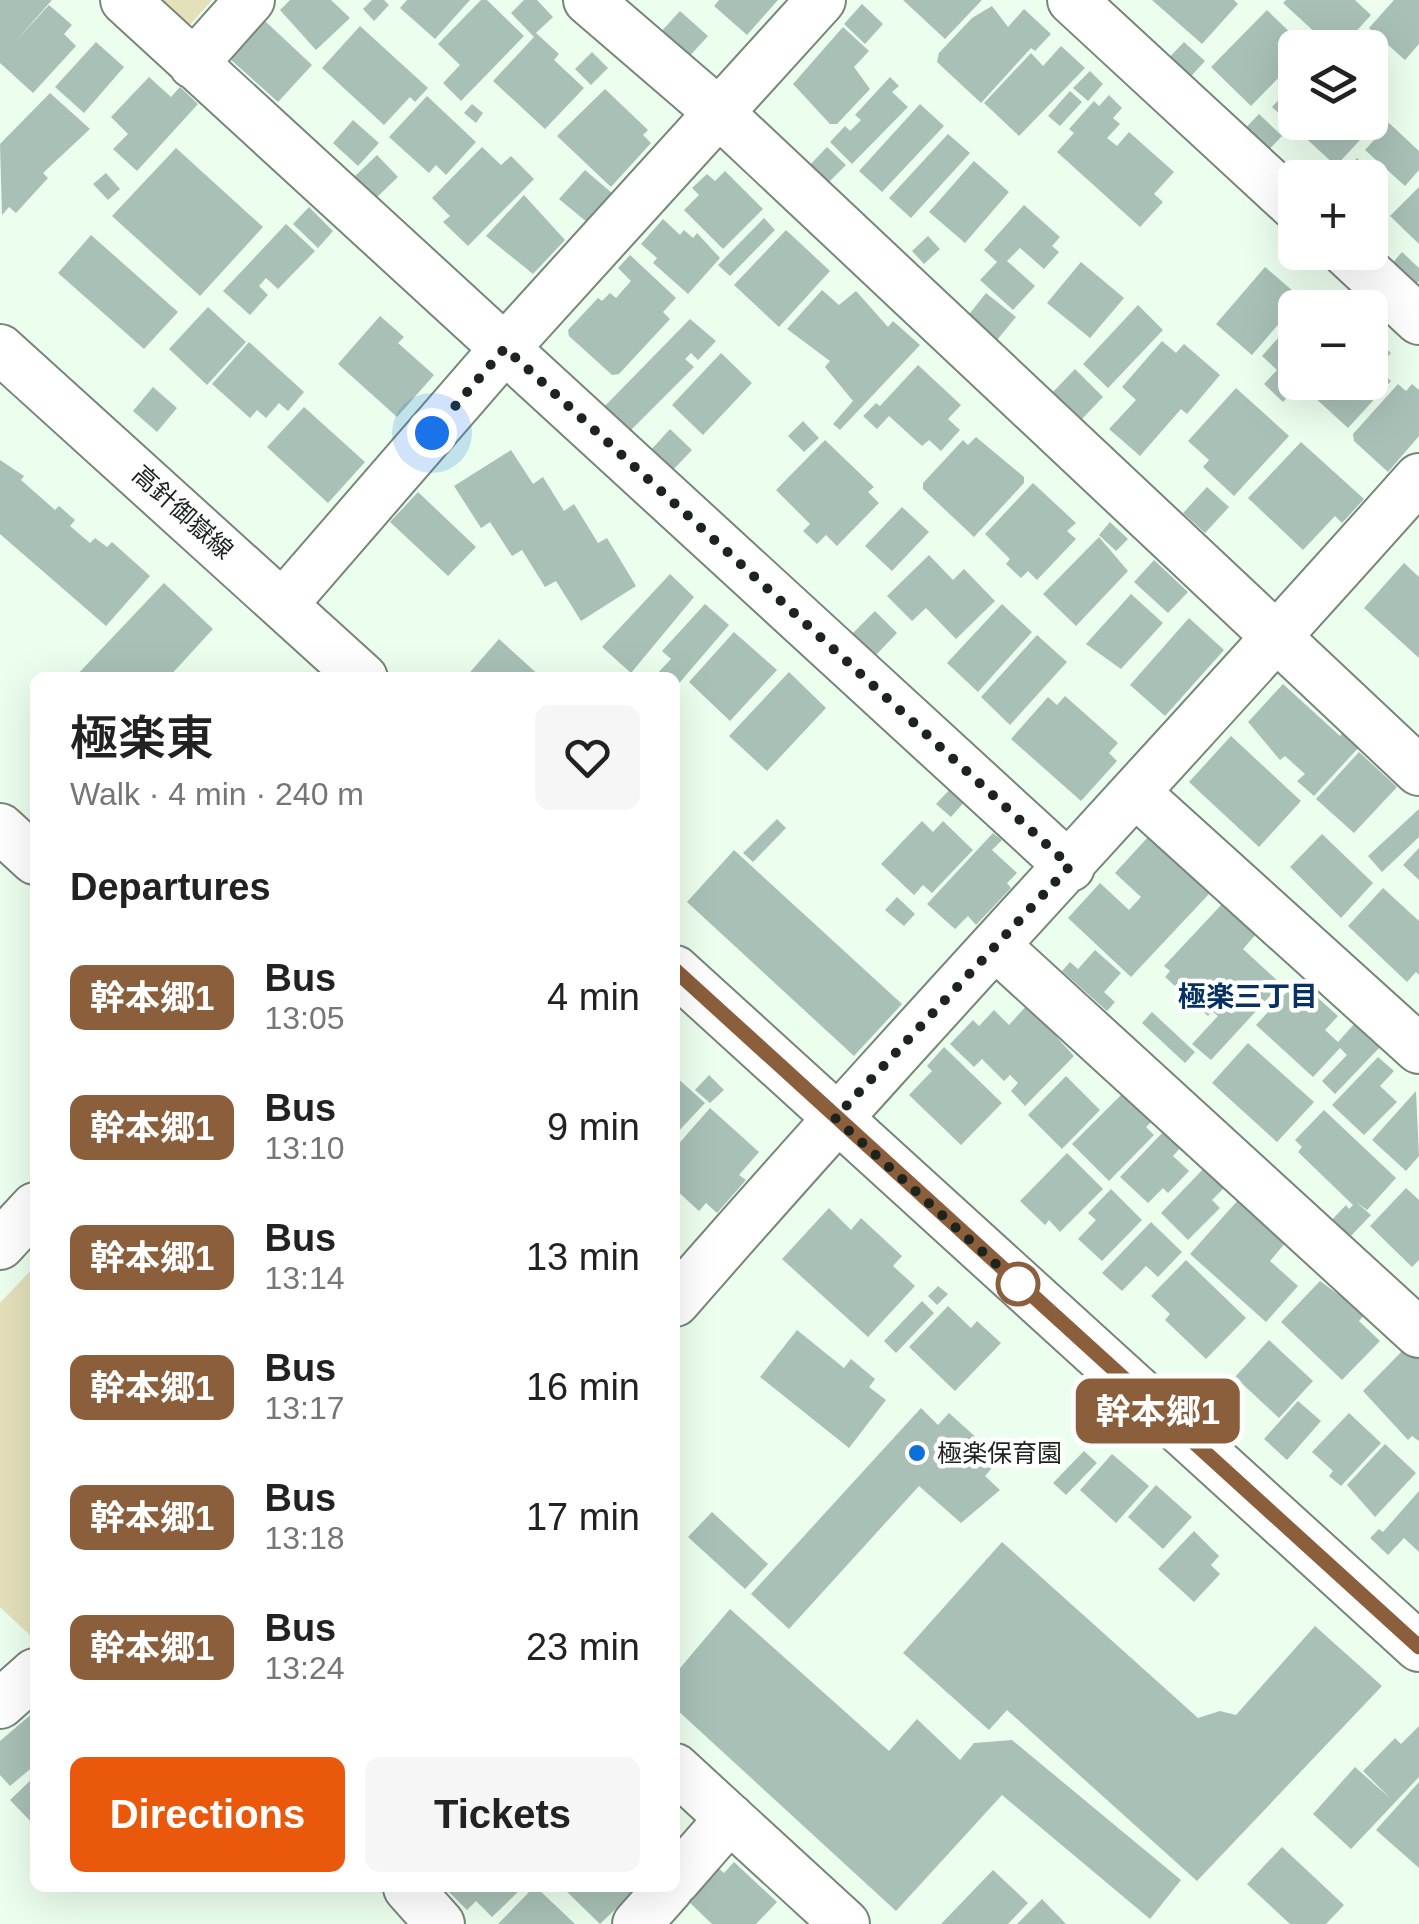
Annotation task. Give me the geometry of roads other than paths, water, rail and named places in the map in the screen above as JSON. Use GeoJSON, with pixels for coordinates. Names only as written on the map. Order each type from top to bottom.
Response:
{"type":"FeatureCollection","features":[{"type":"Feature","properties":{"kind":"street"},"geometry":{"type":"LineString","coordinates":[[124,0],[1070,866]]}},
{"type":"Feature","properties":{"kind":"street"},"geometry":{"type":"LineString","coordinates":[[194,64],[250,0]]}},
{"type":"Feature","properties":{"kind":"street"},"geometry":{"type":"LineString","coordinates":[[588,0],[717,110],[1275,640],[1419,771]]}},
{"type":"Feature","properties":{"kind":"street"},"geometry":{"type":"LineString","coordinates":[[284,602],[717,110],[821,0]]}},
{"type":"Feature","properties":{"kind":"street"},"geometry":{"type":"LineString","coordinates":[[1072,0],[1278,190]]}},
{"type":"Feature","properties":{"kind":"street"},"geometry":{"type":"LineString","coordinates":[[1365,270],[1419,320]]}},
{"type":"Feature","properties":{"kind":"street","name":"高針御嶽線"},"geometry":{"type":"LineString","coordinates":[[0,349],[284,602],[357,672]]}},
{"type":"Feature","properties":{"kind":"street"},"geometry":{"type":"LineString","coordinates":[[680,1296],[835,1118],[1136,794],[1419,478]]}},
{"type":"Feature","properties":{"kind":"street"},"geometry":{"type":"LineString","coordinates":[[1136,794],[1419,1049]]}},
{"type":"Feature","properties":{"kind":"street"},"geometry":{"type":"LineString","coordinates":[[0,828],[30,855]]}},
{"type":"Feature","properties":{"kind":"street"},"geometry":{"type":"LineString","coordinates":[[996,947],[1419,1333]]}},
{"type":"Feature","properties":{"kind":"street"},"geometry":{"type":"LineString","coordinates":[[680,975],[1419,1647]]}},
{"type":"Feature","properties":{"kind":"street"},"geometry":{"type":"LineString","coordinates":[[0,1245],[30,1212]]}},
{"type":"Feature","properties":{"kind":"street"},"geometry":{"type":"LineString","coordinates":[[680,1773],[844,1924]]}},
{"type":"Feature","properties":{"kind":"street"},"geometry":{"type":"LineString","coordinates":[[680,1874],[730,1818]]}},
{"type":"Feature","properties":{"kind":"street"},"geometry":{"type":"LineString","coordinates":[[412,1892],[440,1924]]}},
{"type":"Feature","properties":{"kind":"street"},"geometry":{"type":"LineString","coordinates":[[637,1924],[665,1892]]}},
{"type":"Feature","properties":{"kind":"place","name":"極楽保育園"},"geometry":{"type":"Point","coordinates":[917,1453]}},
{"type":"Feature","properties":{"kind":"district","name":"極楽三丁目"},"geometry":{"type":"Point","coordinates":[1248,996]}}]}
